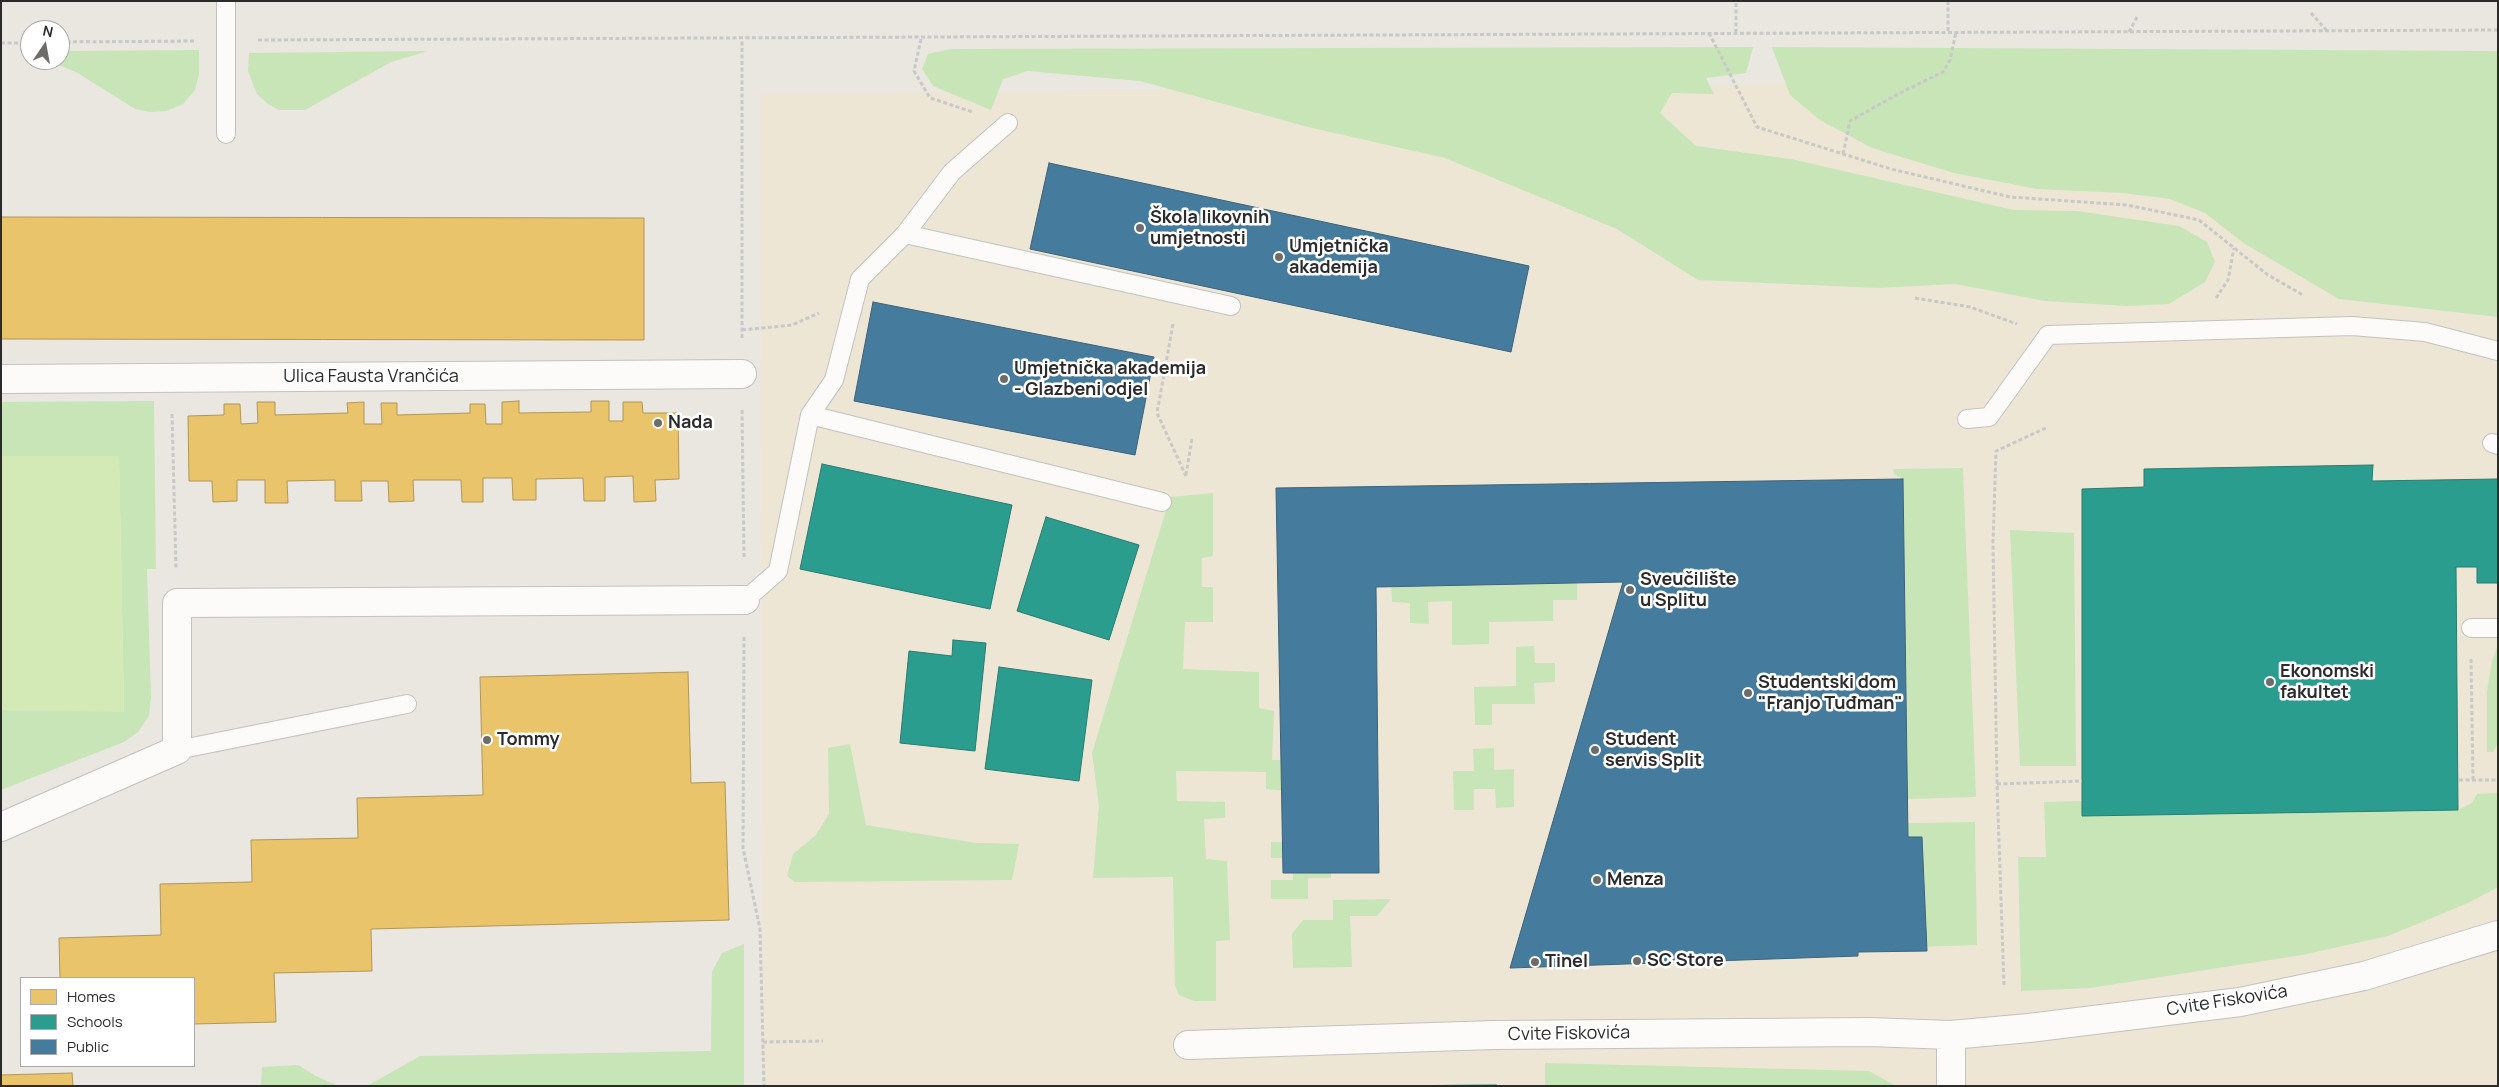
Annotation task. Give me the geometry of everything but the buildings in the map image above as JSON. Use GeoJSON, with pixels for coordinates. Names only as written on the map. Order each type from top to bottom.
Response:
{"type":"FeatureCollection","features":[{"type":"Feature","properties":{"kind":"street","name":"Ulica Fausta Vrančića"},"geometry":{"type":"LineString","coordinates":[[1,380],[742,374]]}},
{"type":"Feature","properties":{"kind":"street"},"geometry":{"type":"LineString","coordinates":[[1,827],[177,750],[177,603],[744,600]]}},
{"type":"Feature","properties":{"kind":"street","name":"Cvite Fiskovića"},"geometry":{"type":"LineString","coordinates":[[1188,1045],[1494,1035],[1869,1032],[1951,1035],[2086,1022],[2240,1002],[2364,976],[2498,935]]}},
{"type":"Feature","properties":{"kind":"street"},"geometry":{"type":"LineString","coordinates":[[1951,1035],[1951,1086]]}},
{"type":"Feature","properties":{"kind":"lane"},"geometry":{"type":"LineString","coordinates":[[226,1],[226,134]]}},
{"type":"Feature","properties":{"kind":"lane"},"geometry":{"type":"LineString","coordinates":[[744,600],[778,571],[810,415],[834,380],[860,280],[905,234],[952,172],[1008,123]]}},
{"type":"Feature","properties":{"kind":"lane"},"geometry":{"type":"LineString","coordinates":[[905,234],[1231,306]]}},
{"type":"Feature","properties":{"kind":"lane"},"geometry":{"type":"LineString","coordinates":[[1967,419],[1989,417],[2048,335],[2352,326],[2425,332],[2498,351]]}},
{"type":"Feature","properties":{"kind":"lane"},"geometry":{"type":"LineString","coordinates":[[810,415],[1162,502]]}},
{"type":"Feature","properties":{"kind":"lane"},"geometry":{"type":"LineString","coordinates":[[2470,628],[2498,628]]}},
{"type":"Feature","properties":{"kind":"lane"},"geometry":{"type":"LineString","coordinates":[[177,750],[407,704]]}},
{"type":"Feature","properties":{"kind":"path"},"geometry":{"type":"LineString","coordinates":[[1736,1],[1736,33]]}},
{"type":"Feature","properties":{"kind":"path"},"geometry":{"type":"LineString","coordinates":[[1948,1],[1948,31]]}},
{"type":"Feature","properties":{"kind":"path"},"geometry":{"type":"LineString","coordinates":[[2311,13],[2327,31]]}},
{"type":"Feature","properties":{"kind":"path"},"geometry":{"type":"LineString","coordinates":[[2129,32],[2138,15]]}},
{"type":"Feature","properties":{"kind":"path"},"geometry":{"type":"LineString","coordinates":[[70,42],[921,39],[1948,31],[2498,30]]}},
{"type":"Feature","properties":{"kind":"path"},"geometry":{"type":"LineString","coordinates":[[1843,154],[1850,121],[1898,94],[1943,72],[1950,60],[1956,32]]}},
{"type":"Feature","properties":{"kind":"path"},"geometry":{"type":"LineString","coordinates":[[1709,33],[1757,128],[1891,169],[2010,197],[2127,205],[2199,220],[2268,274],[2352,326]]}},
{"type":"Feature","properties":{"kind":"path"},"geometry":{"type":"LineString","coordinates":[[742,39],[744,848],[760,929],[764,1086]]}},
{"type":"Feature","properties":{"kind":"path"},"geometry":{"type":"LineString","coordinates":[[921,39],[914,71],[930,98],[1008,123]]}},
{"type":"Feature","properties":{"kind":"path"},"geometry":{"type":"LineString","coordinates":[[1,43],[20,43]]}},
{"type":"Feature","properties":{"kind":"path"},"geometry":{"type":"LineString","coordinates":[[2185,331],[2209,310],[2228,280],[2234,248]]}},
{"type":"Feature","properties":{"kind":"path"},"geometry":{"type":"LineString","coordinates":[[742,330],[792,325],[826,310],[860,280]]}},
{"type":"Feature","properties":{"kind":"path"},"geometry":{"type":"LineString","coordinates":[[1178,294],[1157,413],[1186,476],[1192,438]]}},
{"type":"Feature","properties":{"kind":"path"},"geometry":{"type":"LineString","coordinates":[[1915,298],[1970,307],[2048,335]]}},
{"type":"Feature","properties":{"kind":"path"},"geometry":{"type":"LineString","coordinates":[[172,422],[177,603]]}},
{"type":"Feature","properties":{"kind":"path"},"geometry":{"type":"LineString","coordinates":[[2004,985],[1997,784],[1993,543],[1996,451],[2048,426]]}},
{"type":"Feature","properties":{"kind":"path"},"geometry":{"type":"LineString","coordinates":[[2470,628],[2473,780]]}},
{"type":"Feature","properties":{"kind":"path"},"geometry":{"type":"LineString","coordinates":[[2459,780],[2498,780]]}},
{"type":"Feature","properties":{"kind":"path"},"geometry":{"type":"LineString","coordinates":[[1997,784],[2082,782]]}},
{"type":"Feature","properties":{"kind":"path"},"geometry":{"type":"LineString","coordinates":[[763,1042],[823,1041]]}},
{"type":"Feature","properties":{"kind":"shaded area","name":"Sveučilište u Splitu"},"geometry":{"type":"Polygon","coordinates":[[[2498,77],[2498,1086],[763,1086],[761,94],[2498,77]]]}},
{"type":"Feature","properties":{"kind":"green space"},"geometry":{"type":"Polygon","coordinates":[[[1753,47],[1746,73],[1706,78],[1714,94],[1672,93],[1660,113],[1696,146],[1791,159],[2014,210],[2077,211],[2179,226],[2207,242],[2215,262],[2205,282],[2169,304],[2126,306],[2045,301],[1955,284],[1878,288],[1698,280],[1617,229],[1445,158],[1308,127],[1140,81],[1028,71],[1003,79],[991,110],[933,86],[922,69],[928,54],[951,49],[1753,47]]]}},
{"type":"Feature","properties":{"kind":"green space"},"geometry":{"type":"Polygon","coordinates":[[[1772,47],[2498,51],[2498,317],[2339,299],[2245,244],[2205,213],[2170,199],[2123,193],[2037,189],[1954,173],[1872,148],[1820,120],[1790,95],[1772,47]]]}},
{"type":"Feature","properties":{"kind":"green space"},"geometry":{"type":"Polygon","coordinates":[[[199,50],[199,74],[195,90],[183,104],[166,111],[150,112],[135,109],[70,70],[70,51],[199,50]]]}},
{"type":"Feature","properties":{"kind":"green space"},"geometry":{"type":"Polygon","coordinates":[[[428,51],[391,62],[305,110],[279,110],[268,104],[257,94],[248,71],[249,53],[428,51]]]}},
{"type":"Feature","properties":{"kind":"green space"},"geometry":{"type":"Polygon","coordinates":[[[154,401],[156,569],[147,569],[151,697],[149,716],[138,732],[124,742],[1,790],[1,710],[124,711],[119,456],[1,456],[1,402],[154,401]]]}},
{"type":"Feature","properties":{"kind":"green space"},"geometry":{"type":"Polygon","coordinates":[[[1,456],[119,456],[124,712],[1,710],[1,456]]]}},
{"type":"Feature","properties":{"kind":"green space"},"geometry":{"type":"Polygon","coordinates":[[[1963,468],[1976,797],[1908,799],[1903,479],[1894,474],[1893,469],[1963,468]]]}},
{"type":"Feature","properties":{"kind":"green space"},"geometry":{"type":"Polygon","coordinates":[[[1213,493],[1213,556],[1202,558],[1202,587],[1213,587],[1213,622],[1185,622],[1183,669],[1259,672],[1259,708],[1274,711],[1272,760],[1286,760],[1286,791],[1266,789],[1266,772],[1176,771],[1177,801],[1225,802],[1225,818],[1204,819],[1206,859],[1227,861],[1230,940],[1216,941],[1216,1001],[1194,1001],[1179,995],[1175,985],[1173,877],[1093,878],[1099,806],[1092,753],[1170,497],[1213,493]]]}},
{"type":"Feature","properties":{"kind":"green space"},"geometry":{"type":"Polygon","coordinates":[[[2010,530],[2074,533],[2076,766],[2020,766],[2010,530]]]}},
{"type":"Feature","properties":{"kind":"green space"},"geometry":{"type":"Polygon","coordinates":[[[1577,579],[1577,600],[1553,600],[1553,621],[1489,622],[1489,644],[1452,645],[1452,601],[1428,602],[1429,624],[1410,623],[1410,603],[1392,602],[1391,582],[1577,579]]]}},
{"type":"Feature","properties":{"kind":"green space"},"geometry":{"type":"Polygon","coordinates":[[[2498,645],[2498,743],[2493,752],[2487,752],[2487,691],[2492,661],[2498,645]]]}},
{"type":"Feature","properties":{"kind":"green space"},"geometry":{"type":"Polygon","coordinates":[[[1534,646],[1535,663],[1555,663],[1555,682],[1534,683],[1535,704],[1492,704],[1492,725],[1475,725],[1474,687],[1516,686],[1516,647],[1534,646]]]}},
{"type":"Feature","properties":{"kind":"green space"},"geometry":{"type":"Polygon","coordinates":[[[850,744],[866,825],[976,843],[1019,844],[1012,880],[795,882],[787,876],[793,854],[816,835],[829,814],[828,748],[850,744]]]}},
{"type":"Feature","properties":{"kind":"green space"},"geometry":{"type":"Polygon","coordinates":[[[1494,748],[1494,770],[1514,769],[1514,807],[1496,808],[1495,789],[1474,789],[1474,810],[1454,810],[1453,771],[1474,771],[1473,749],[1494,748]]]}},
{"type":"Feature","properties":{"kind":"green space"},"geometry":{"type":"Polygon","coordinates":[[[2498,793],[2498,887],[2468,903],[2388,936],[2302,955],[2090,988],[2021,991],[2018,857],[2046,857],[2044,802],[2082,801],[2083,816],[2458,810],[2472,803],[2477,794],[2498,793]]]}},
{"type":"Feature","properties":{"kind":"green space"},"geometry":{"type":"Polygon","coordinates":[[[1975,822],[1977,945],[1858,949],[1851,824],[1975,822]]]}},
{"type":"Feature","properties":{"kind":"green space"},"geometry":{"type":"Polygon","coordinates":[[[1271,842],[1305,843],[1331,859],[1331,878],[1308,878],[1308,899],[1271,899],[1271,880],[1293,880],[1293,858],[1271,858],[1271,842]]]}},
{"type":"Feature","properties":{"kind":"green space"},"geometry":{"type":"Polygon","coordinates":[[[1391,899],[1377,916],[1350,916],[1352,967],[1293,968],[1292,934],[1303,920],[1333,920],[1333,900],[1391,899]]]}},
{"type":"Feature","properties":{"kind":"green space"},"geometry":{"type":"Polygon","coordinates":[[[744,944],[744,1086],[367,1086],[420,1056],[711,1051],[712,972],[722,953],[744,944]]]}},
{"type":"Feature","properties":{"kind":"green space"},"geometry":{"type":"Polygon","coordinates":[[[1545,1063],[1869,1071],[1896,1086],[1545,1086],[1545,1063]]]}},
{"type":"Feature","properties":{"kind":"green space"},"geometry":{"type":"Polygon","coordinates":[[[298,1065],[338,1086],[261,1086],[262,1067],[298,1065]]]}},
{"type":"Feature","properties":{"kind":"place","name":"Škola likovnih umjetnosti"},"geometry":{"type":"Point","coordinates":[1140,228]}},
{"type":"Feature","properties":{"kind":"place","name":"Umjetnička akademija"},"geometry":{"type":"Point","coordinates":[1279,257]}},
{"type":"Feature","properties":{"kind":"place","name":"Umjetnička akademija - Glazbeni odjel"},"geometry":{"type":"Point","coordinates":[1004,379]}},
{"type":"Feature","properties":{"kind":"place","name":"Nada"},"geometry":{"type":"Point","coordinates":[658,423]}},
{"type":"Feature","properties":{"kind":"place","name":"Sveučilište u Splitu"},"geometry":{"type":"Point","coordinates":[1630,590]}},
{"type":"Feature","properties":{"kind":"place","name":"Ekonomski fakultet"},"geometry":{"type":"Point","coordinates":[2270,682]}},
{"type":"Feature","properties":{"kind":"place","name":"Studentski dom \"Franjo Tuđman\""},"geometry":{"type":"Point","coordinates":[1748,693]}},
{"type":"Feature","properties":{"kind":"place","name":"Tommy"},"geometry":{"type":"Point","coordinates":[487,740]}},
{"type":"Feature","properties":{"kind":"place","name":"Student servis Split"},"geometry":{"type":"Point","coordinates":[1595,750]}},
{"type":"Feature","properties":{"kind":"place","name":"Menza"},"geometry":{"type":"Point","coordinates":[1597,880]}},
{"type":"Feature","properties":{"kind":"place","name":"SC Store"},"geometry":{"type":"Point","coordinates":[1637,961]}},
{"type":"Feature","properties":{"kind":"place","name":"Tinel"},"geometry":{"type":"Point","coordinates":[1535,962]}}]}
